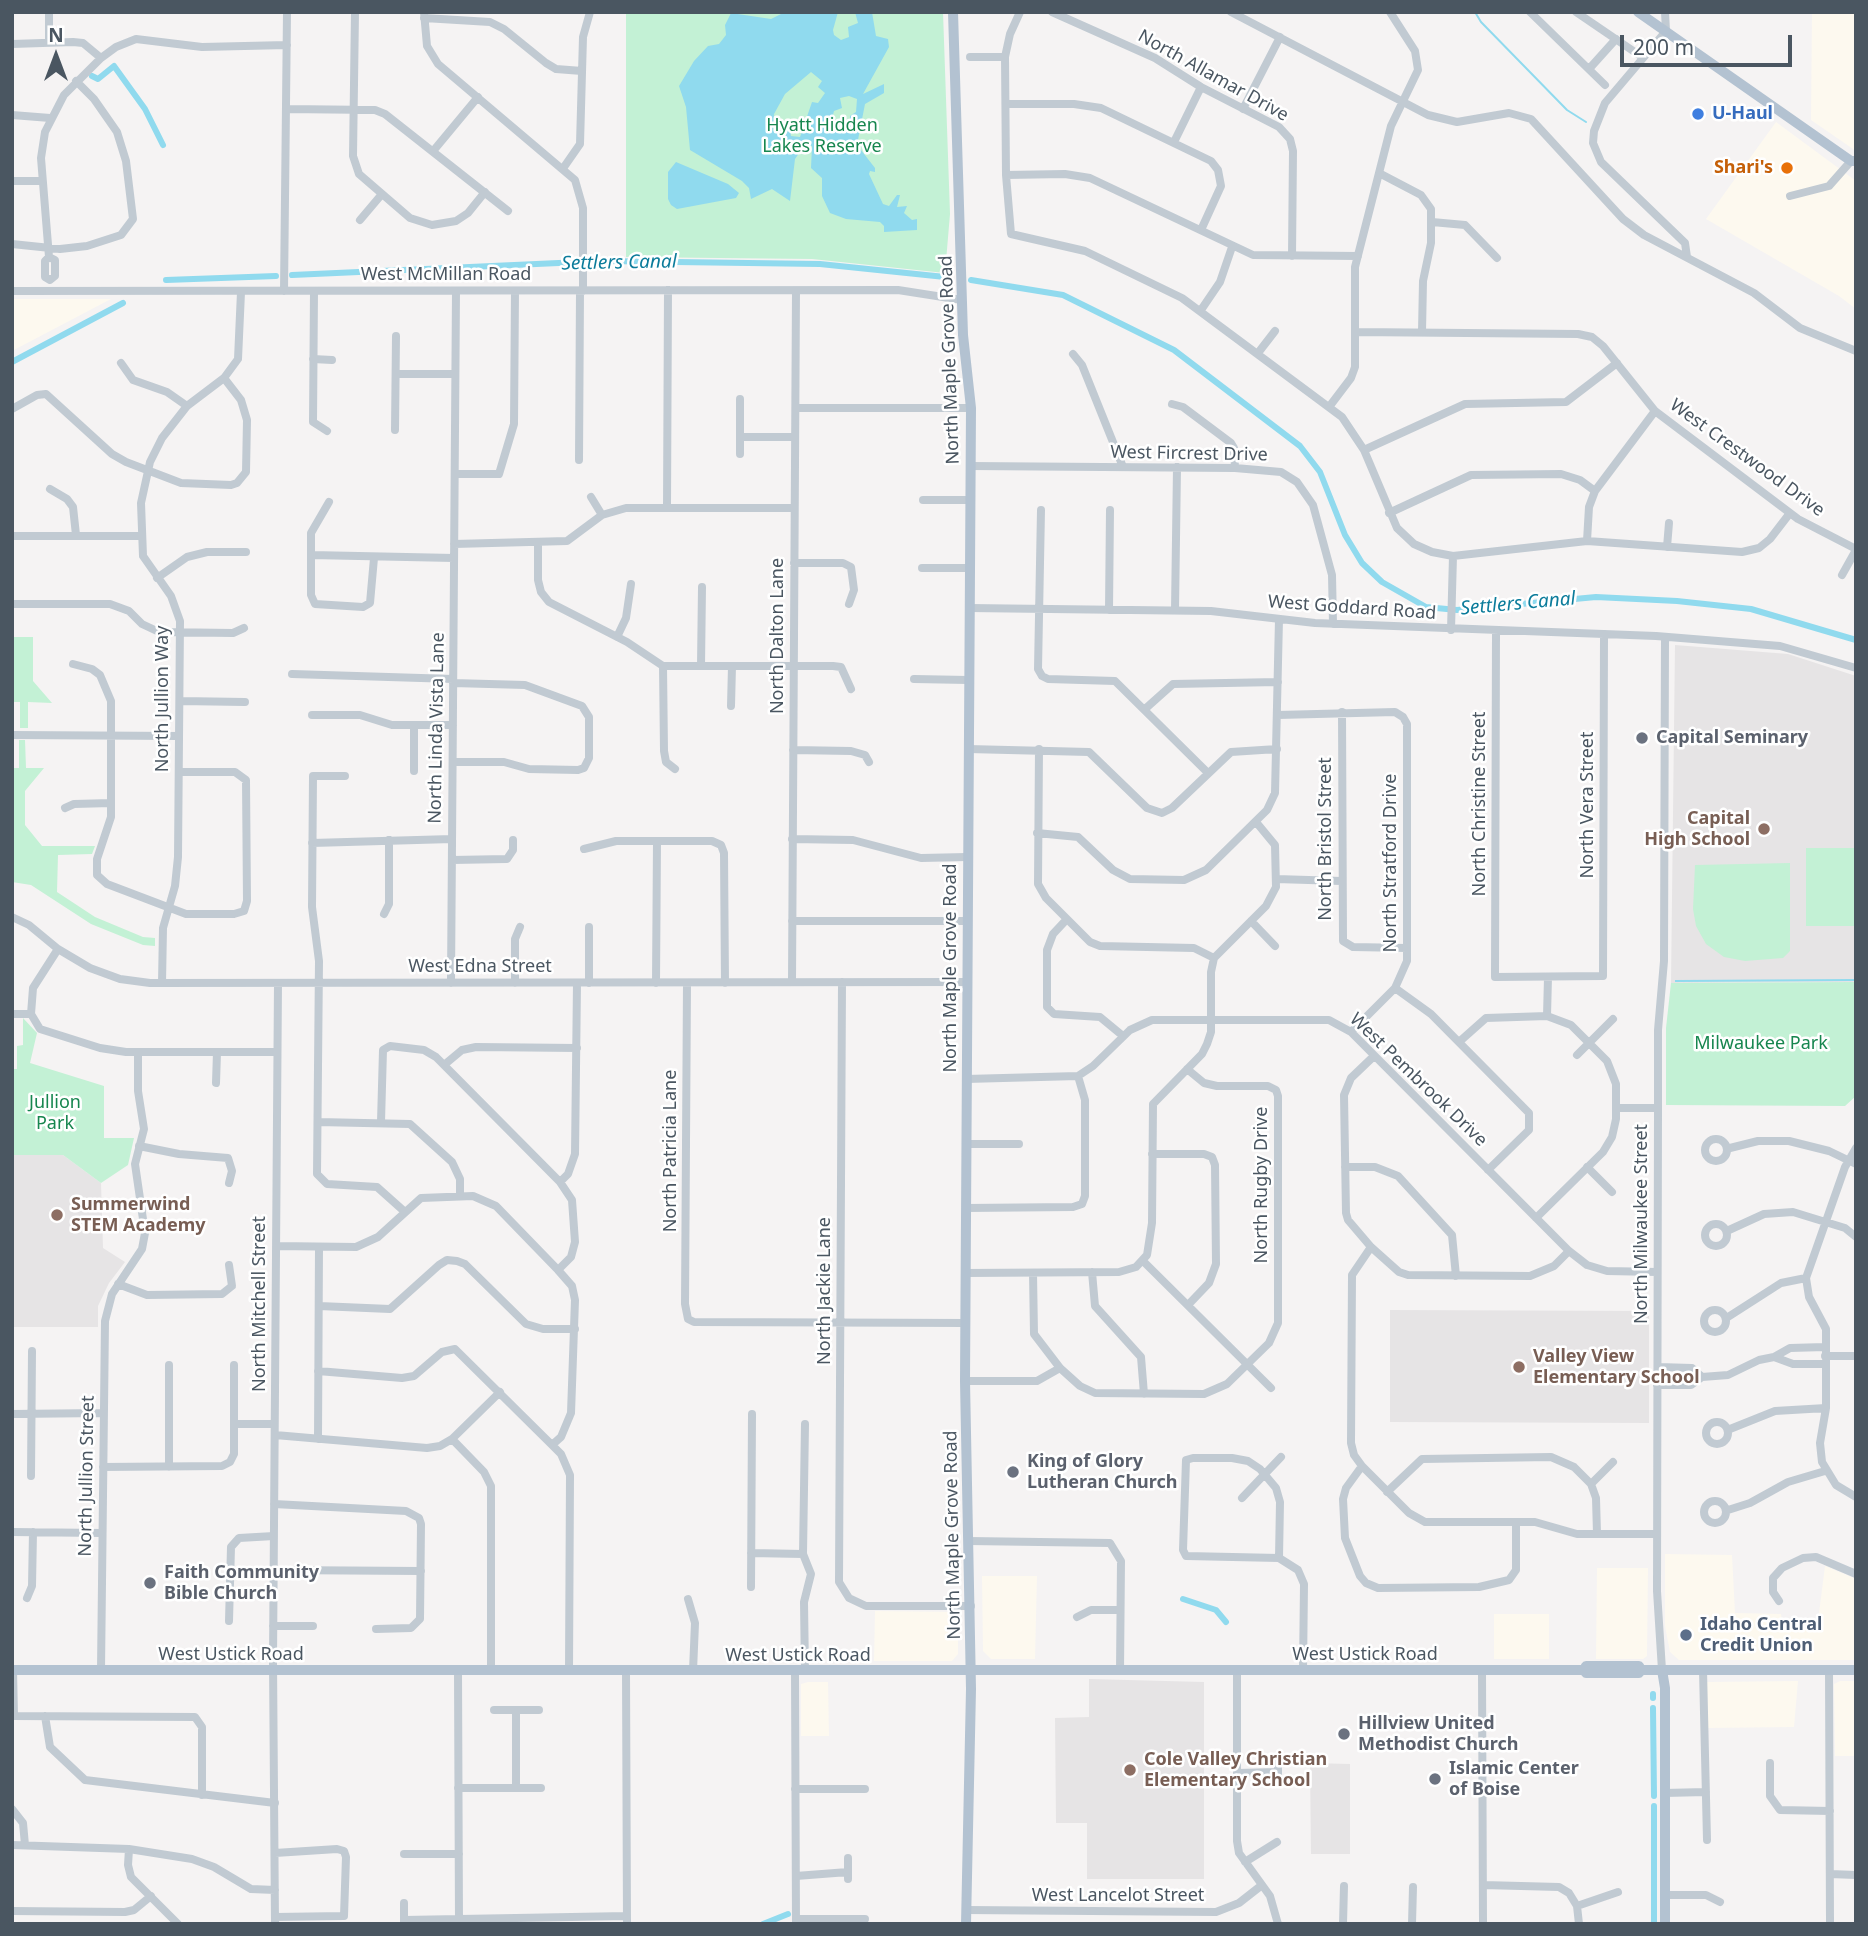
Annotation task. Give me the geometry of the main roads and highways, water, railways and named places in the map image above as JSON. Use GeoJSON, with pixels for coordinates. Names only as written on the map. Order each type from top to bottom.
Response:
{"type":"FeatureCollection","features":[{"type":"Feature","properties":{"kind":"main road","name":"North Maple Grove Road"},"geometry":{"type":"LineString","coordinates":[[953,12],[962,300],[971,408],[965,1381],[971,1672],[966,1924]]}},
{"type":"Feature","properties":{"kind":"main road"},"geometry":{"type":"LineString","coordinates":[[1638,12],[1854,164]]}},
{"type":"Feature","properties":{"kind":"main road","name":"West Ustick Road"},"geometry":{"type":"LineString","coordinates":[[13,1670],[1586,1673],[1639,1673],[1641,1670],[1856,1670]]}},
{"type":"Feature","properties":{"kind":"main road","name":"North Milwaukee Street"},"geometry":{"type":"LineString","coordinates":[[1662,1670],[1665,1688],[1665,1924]]}},
{"type":"Feature","properties":{"kind":"water"},"geometry":{"type":"Polygon","coordinates":[[[785,12],[838,12],[833,30],[834,35],[841,40],[849,37],[848,27],[858,23],[855,12],[872,12],[876,36],[888,39],[889,47],[863,94],[884,84],[884,93],[865,104],[857,145],[875,168],[875,172],[870,171],[869,174],[883,204],[889,206],[897,195],[900,195],[897,207],[907,206],[904,213],[912,220],[917,219],[917,230],[884,232],[884,226],[880,222],[846,219],[830,213],[822,196],[822,178],[811,168],[812,146],[804,146],[795,159],[790,201],[772,189],[751,199],[749,188],[742,181],[690,150],[686,107],[679,86],[694,61],[708,46],[719,44],[726,35],[725,25],[731,13],[771,19],[785,12]],[[811,72],[785,94],[774,114],[773,131],[779,132],[789,124],[791,136],[800,137],[812,102],[818,103],[825,93],[818,87],[822,81],[811,72]],[[849,96],[840,98],[842,108],[834,111],[831,122],[838,131],[844,128],[845,122],[850,122],[850,116],[856,112],[857,99],[849,96]]]}},
{"type":"Feature","properties":{"kind":"water"},"geometry":{"type":"Polygon","coordinates":[[[676,162],[728,184],[739,193],[736,198],[677,209],[668,199],[668,172],[676,162]]]}},
{"type":"Feature","properties":{"kind":"water"},"geometry":{"type":"Polygon","coordinates":[[[1675,980],[1856,981],[1675,982],[1675,980]]]}},
{"type":"Feature","properties":{"kind":"waterway"},"geometry":{"type":"LineString","coordinates":[[1475,12],[1481,22],[1567,110],[1586,122]]}},
{"type":"Feature","properties":{"kind":"waterway"},"geometry":{"type":"LineString","coordinates":[[92,76],[98,79],[114,66],[145,109],[163,145]]}},
{"type":"Feature","properties":{"kind":"waterway","name":"Settlers Canal"},"geometry":{"type":"LineString","coordinates":[[292,275],[603,261],[820,264],[945,277]]}},
{"type":"Feature","properties":{"kind":"waterway","name":"Settlers Canal"},"geometry":{"type":"LineString","coordinates":[[166,280],[276,276]]}},
{"type":"Feature","properties":{"kind":"waterway","name":"Settlers Canal"},"geometry":{"type":"LineString","coordinates":[[971,280],[1063,295],[1174,350],[1300,446],[1320,472],[1345,535],[1362,563],[1382,582],[1426,607],[1457,610],[1596,597],[1677,601],[1751,609],[1856,640]]}},
{"type":"Feature","properties":{"kind":"waterway","name":"Settlers Canal"},"geometry":{"type":"LineString","coordinates":[[12,362],[123,303]]}},
{"type":"Feature","properties":{"kind":"waterway"},"geometry":{"type":"LineString","coordinates":[[1183,1599],[1216,1610],[1226,1622]]}},
{"type":"Feature","properties":{"kind":"waterway"},"geometry":{"type":"LineString","coordinates":[[1653,1708],[1654,1796]]}},
{"type":"Feature","properties":{"kind":"waterway"},"geometry":{"type":"LineString","coordinates":[[1654,1806],[1654,1924]]}},
{"type":"Feature","properties":{"kind":"waterway"},"geometry":{"type":"LineString","coordinates":[[763,1924],[788,1914]]}},
{"type":"Feature","properties":{"kind":"place","name":"U-Haul"},"geometry":{"type":"Point","coordinates":[1698,114]}},
{"type":"Feature","properties":{"kind":"place","name":"Shari's"},"geometry":{"type":"Point","coordinates":[1787,168]}},
{"type":"Feature","properties":{"kind":"place","name":"Capital Seminary"},"geometry":{"type":"Point","coordinates":[1642,738]}},
{"type":"Feature","properties":{"kind":"place","name":"Capital High School"},"geometry":{"type":"Point","coordinates":[1764,829]}},
{"type":"Feature","properties":{"kind":"place","name":"Summerwind STEM Academy"},"geometry":{"type":"Point","coordinates":[57,1215]}},
{"type":"Feature","properties":{"kind":"place","name":"Valley View Elementary School"},"geometry":{"type":"Point","coordinates":[1519,1367]}},
{"type":"Feature","properties":{"kind":"place","name":"King of Glory Lutheran Church"},"geometry":{"type":"Point","coordinates":[1013,1472]}},
{"type":"Feature","properties":{"kind":"place","name":"Faith Community Bible Church"},"geometry":{"type":"Point","coordinates":[150,1583]}},
{"type":"Feature","properties":{"kind":"place","name":"Idaho Central Credit Union"},"geometry":{"type":"Point","coordinates":[1686,1635]}},
{"type":"Feature","properties":{"kind":"place","name":"Hillview United Methodist Church"},"geometry":{"type":"Point","coordinates":[1344,1734]}},
{"type":"Feature","properties":{"kind":"place","name":"Cole Valley Christian Elementary School"},"geometry":{"type":"Point","coordinates":[1130,1770]}},
{"type":"Feature","properties":{"kind":"place","name":"Islamic Center of Boise"},"geometry":{"type":"Point","coordinates":[1435,1779]}},
{"type":"Feature","properties":{"kind":"park label","name":"Hyatt Hidden Lakes Reserve"},"geometry":{"type":"Point","coordinates":[822,136]}},
{"type":"Feature","properties":{"kind":"park label","name":"Milwaukee Park"},"geometry":{"type":"Point","coordinates":[1761,1044]}},
{"type":"Feature","properties":{"kind":"park label","name":"Jullion Park"},"geometry":{"type":"Point","coordinates":[55,1113]}}]}
